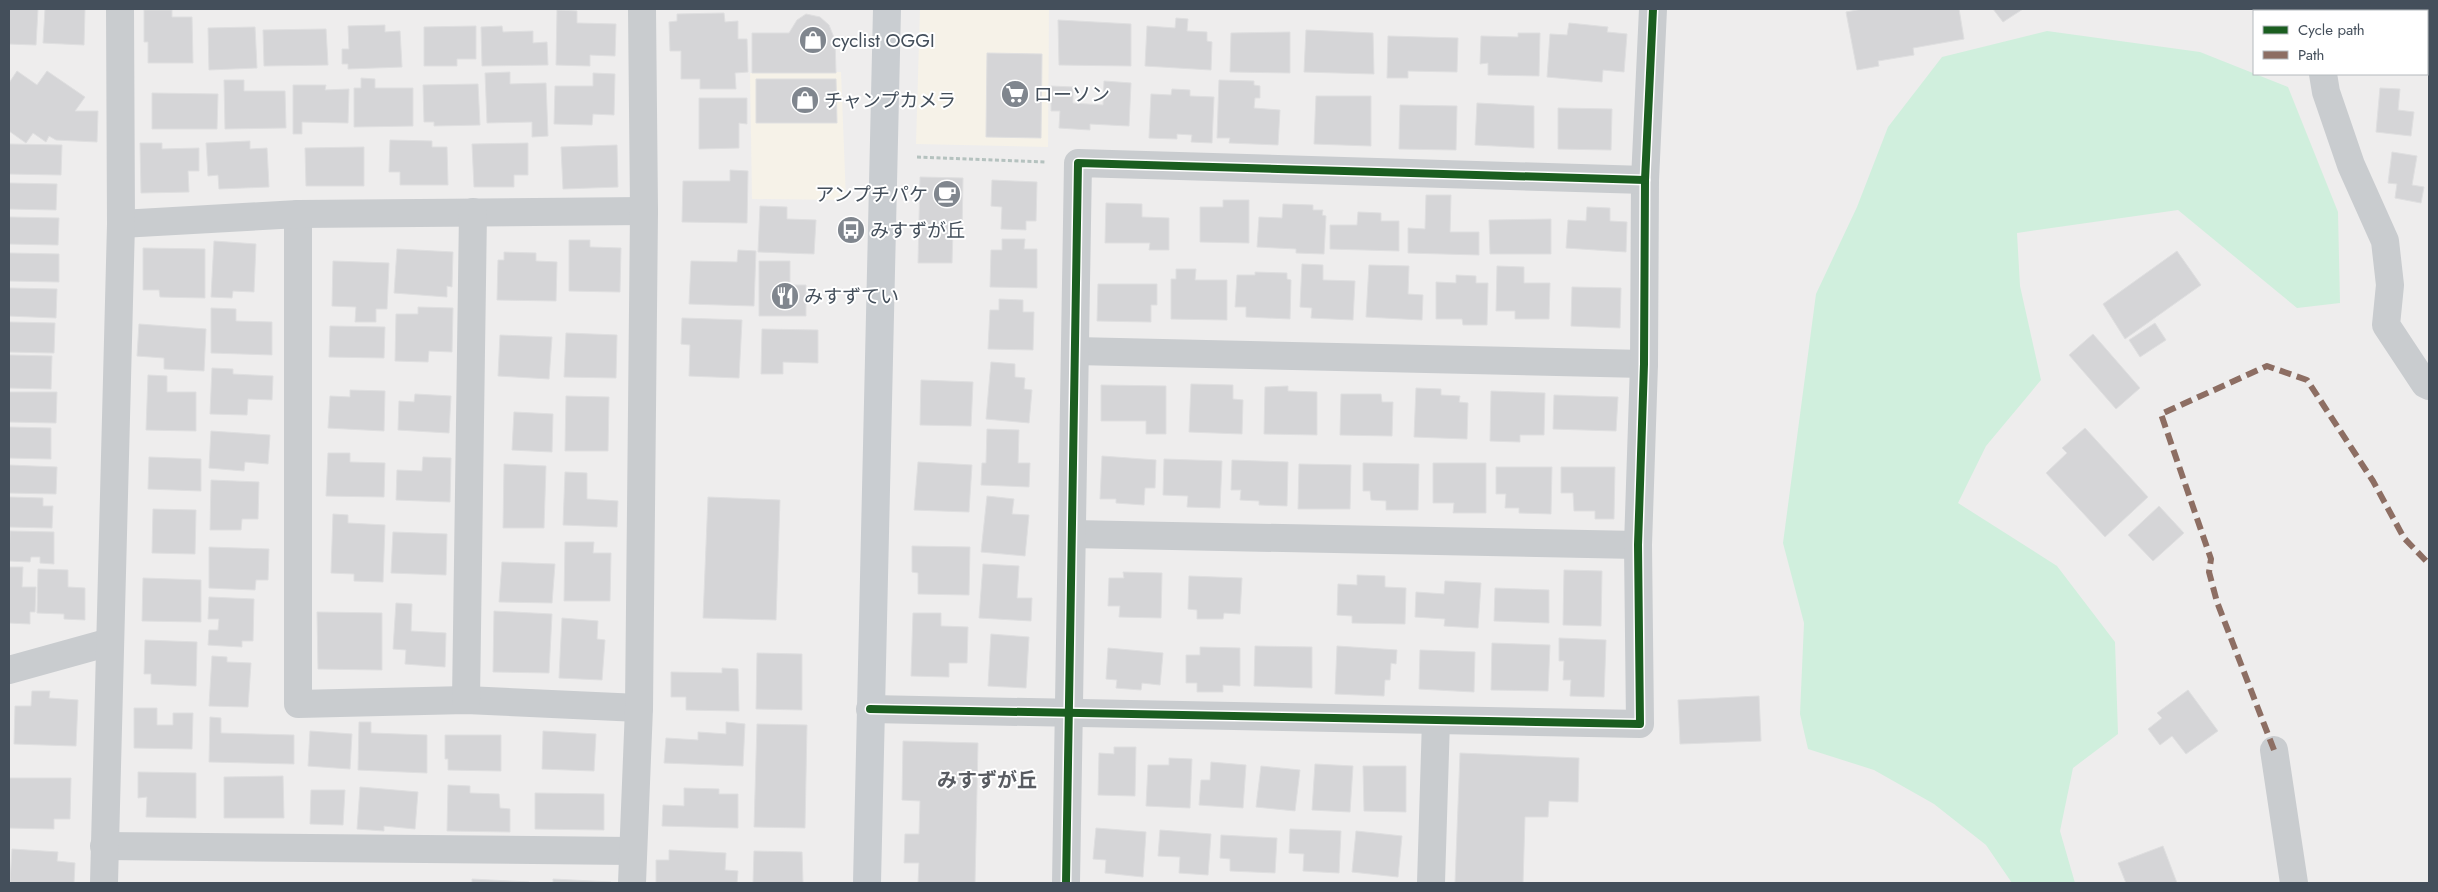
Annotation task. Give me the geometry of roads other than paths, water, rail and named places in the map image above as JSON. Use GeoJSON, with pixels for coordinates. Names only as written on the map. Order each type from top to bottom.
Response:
{"type":"FeatureCollection","features":[{"type":"Feature","properties":{"kind":"street"},"geometry":{"type":"LineString","coordinates":[[104,883],[121,224],[120,9]]}},
{"type":"Feature","properties":{"kind":"street"},"geometry":{"type":"LineString","coordinates":[[632,883],[639,708],[644,211],[642,9]]}},
{"type":"Feature","properties":{"kind":"street"},"geometry":{"type":"LineString","coordinates":[[867,883],[882,156],[887,9]]}},
{"type":"Feature","properties":{"kind":"street"},"geometry":{"type":"LineString","coordinates":[[870,709],[1640,724],[1638,545],[1644,364],[1645,180],[1654,9]]}},
{"type":"Feature","properties":{"kind":"street"},"geometry":{"type":"LineString","coordinates":[[2323,75],[2326,92],[2351,165],[2385,241],[2390,285],[2386,325],[2425,384],[2429,386]]}},
{"type":"Feature","properties":{"kind":"street"},"geometry":{"type":"LineString","coordinates":[[1066,883],[1078,163],[1645,180]]}},
{"type":"Feature","properties":{"kind":"street"},"geometry":{"type":"LineString","coordinates":[[121,224],[298,214],[644,211]]}},
{"type":"Feature","properties":{"kind":"street"},"geometry":{"type":"LineString","coordinates":[[466,700],[473,212]]}},
{"type":"Feature","properties":{"kind":"street"},"geometry":{"type":"LineString","coordinates":[[298,214],[298,704],[466,700],[639,708]]}},
{"type":"Feature","properties":{"kind":"street"},"geometry":{"type":"LineString","coordinates":[[1075,351],[1644,364]]}},
{"type":"Feature","properties":{"kind":"street"},"geometry":{"type":"LineString","coordinates":[[1072,534],[1638,545]]}},
{"type":"Feature","properties":{"kind":"street"},"geometry":{"type":"LineString","coordinates":[[9,670],[110,642]]}},
{"type":"Feature","properties":{"kind":"street"},"geometry":{"type":"LineString","coordinates":[[1431,883],[1436,720]]}},
{"type":"Feature","properties":{"kind":"street"},"geometry":{"type":"LineString","coordinates":[[2274,750],[2294,883]]}},
{"type":"Feature","properties":{"kind":"street"},"geometry":{"type":"LineString","coordinates":[[104,846],[632,851]]}},
{"type":"Feature","properties":{"kind":"place","name":"cyclist OGGI"},"geometry":{"type":"Point","coordinates":[813,40]}},
{"type":"Feature","properties":{"kind":"place","name":"ローソン"},"geometry":{"type":"Point","coordinates":[1015,94]}},
{"type":"Feature","properties":{"kind":"place","name":"チャンプカメラ"},"geometry":{"type":"Point","coordinates":[805,100]}},
{"type":"Feature","properties":{"kind":"place","name":"アンプチパケ"},"geometry":{"type":"Point","coordinates":[947,194]}},
{"type":"Feature","properties":{"kind":"place","name":"みすずが丘"},"geometry":{"type":"Point","coordinates":[851,230]}},
{"type":"Feature","properties":{"kind":"place","name":"みすずてい"},"geometry":{"type":"Point","coordinates":[785,296]}},
{"type":"Feature","properties":{"kind":"district","name":"みすずが丘"},"geometry":{"type":"Point","coordinates":[987,780]}}]}
